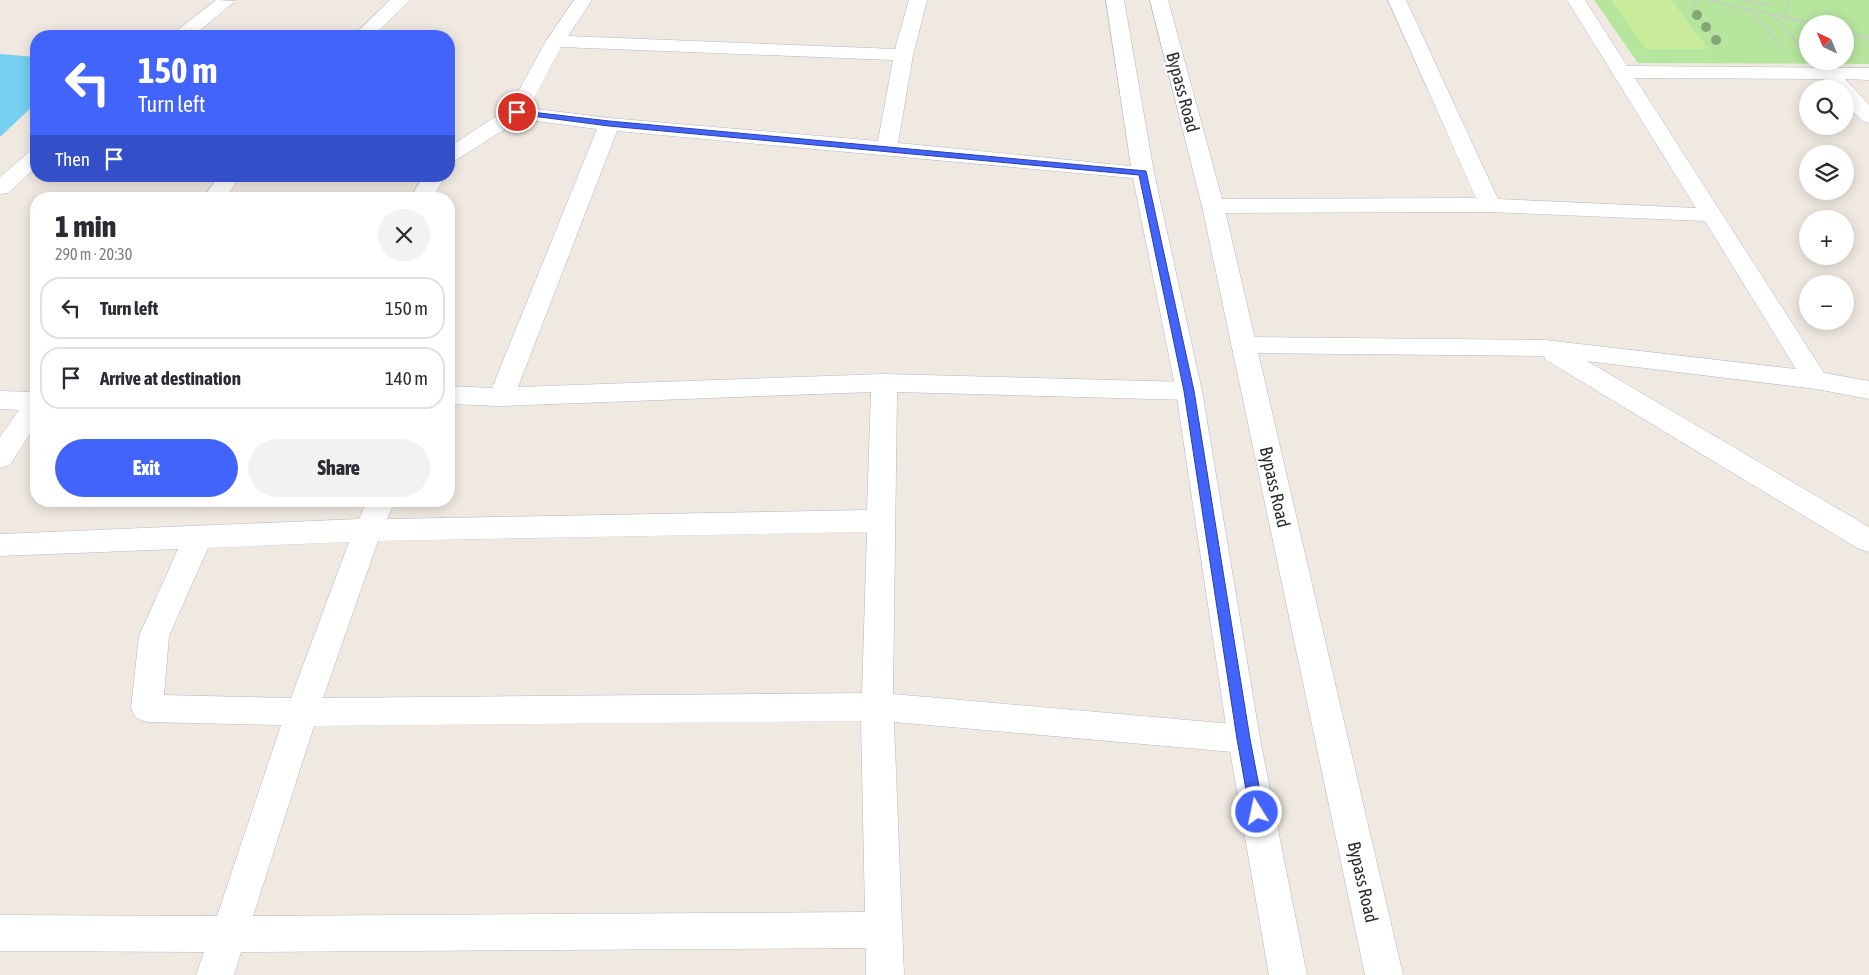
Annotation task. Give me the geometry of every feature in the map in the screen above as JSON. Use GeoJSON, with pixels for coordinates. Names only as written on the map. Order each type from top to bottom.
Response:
{"type":"FeatureCollection","features":[{"type":"Feature","properties":{"kind":"street"},"geometry":{"type":"LineString","coordinates":[[206,0],[226,1]]}},
{"type":"Feature","properties":{"kind":"street"},"geometry":{"type":"LineString","coordinates":[[369,30],[402,0]]}},
{"type":"Feature","properties":{"kind":"street"},"geometry":{"type":"LineString","coordinates":[[455,152],[517,112],[556,41],[583,0]]}},
{"type":"Feature","properties":{"kind":"street"},"geometry":{"type":"LineString","coordinates":[[887,148],[903,55],[918,0]]}},
{"type":"Feature","properties":{"kind":"street"},"geometry":{"type":"LineString","coordinates":[[1115,0],[1143,173],[1189,391],[1244,739],[1288,975]]}},
{"type":"Feature","properties":{"kind":"street","name":"Bypass Road"},"geometry":{"type":"LineString","coordinates":[[1159,0],[1213,206],[1384,975]]}},
{"type":"Feature","properties":{"kind":"street"},"geometry":{"type":"LineString","coordinates":[[1397,0],[1490,205]]}},
{"type":"Feature","properties":{"kind":"street"},"geometry":{"type":"LineString","coordinates":[[1576,0],[1816,380]]}},
{"type":"Feature","properties":{"kind":"street"},"geometry":{"type":"LineString","coordinates":[[190,30],[226,1]]}},
{"type":"Feature","properties":{"kind":"street"},"geometry":{"type":"LineString","coordinates":[[556,41],[903,55]]}},
{"type":"Feature","properties":{"kind":"street"},"geometry":{"type":"LineString","coordinates":[[1622,72],[1869,74]]}},
{"type":"Feature","properties":{"kind":"street"},"geometry":{"type":"LineString","coordinates":[[1829,73],[1835,80]]}},
{"type":"Feature","properties":{"kind":"street"},"geometry":{"type":"LineString","coordinates":[[1854,101],[1869,117]]}},
{"type":"Feature","properties":{"kind":"street"},"geometry":{"type":"LineString","coordinates":[[517,112],[609,124],[887,148],[1143,173]]}},
{"type":"Feature","properties":{"kind":"street"},"geometry":{"type":"LineString","coordinates":[[501,397],[609,124]]}},
{"type":"Feature","properties":{"kind":"street"},"geometry":{"type":"LineString","coordinates":[[0,188],[30,161]]}},
{"type":"Feature","properties":{"kind":"street"},"geometry":{"type":"LineString","coordinates":[[1213,206],[1490,205],[1711,215]]}},
{"type":"Feature","properties":{"kind":"street"},"geometry":{"type":"LineString","coordinates":[[1243,345],[1546,348],[1816,380],[1869,390]]}},
{"type":"Feature","properties":{"kind":"street"},"geometry":{"type":"LineString","coordinates":[[1546,348],[1869,541]]}},
{"type":"Feature","properties":{"kind":"street"},"geometry":{"type":"LineString","coordinates":[[455,396],[501,397],[884,383],[1189,391]]}},
{"type":"Feature","properties":{"kind":"street"},"geometry":{"type":"LineString","coordinates":[[884,383],[877,707],[885,975]]}},
{"type":"Feature","properties":{"kind":"street"},"geometry":{"type":"LineString","coordinates":[[0,400],[30,402]]}},
{"type":"Feature","properties":{"kind":"street"},"geometry":{"type":"LineString","coordinates":[[0,458],[30,411]]}},
{"type":"Feature","properties":{"kind":"street"},"geometry":{"type":"LineString","coordinates":[[215,975],[302,712],[368,530],[378,507]]}},
{"type":"Feature","properties":{"kind":"street"},"geometry":{"type":"LineString","coordinates":[[0,545],[368,530],[881,521]]}},
{"type":"Feature","properties":{"kind":"street"},"geometry":{"type":"LineString","coordinates":[[198,537],[154,636],[148,708],[302,712],[877,707],[1244,739]]}},
{"type":"Feature","properties":{"kind":"street"},"geometry":{"type":"LineString","coordinates":[[0,933],[228,934],[884,930]]}},
{"type":"Feature","properties":{"kind":"path"},"geometry":{"type":"LineString","coordinates":[[1696,0],[1693,9],[1721,47]]}},
{"type":"Feature","properties":{"kind":"path"},"geometry":{"type":"LineString","coordinates":[[1707,0],[1799,21]]}},
{"type":"Feature","properties":{"kind":"path"},"geometry":{"type":"LineString","coordinates":[[1744,0],[1766,5],[1768,0]]}},
{"type":"Feature","properties":{"kind":"path"},"geometry":{"type":"LineString","coordinates":[[1784,18],[1788,0]]}},
{"type":"Feature","properties":{"kind":"path"},"geometry":{"type":"LineString","coordinates":[[1751,10],[1781,46]]}},
{"type":"Feature","properties":{"kind":"path"},"geometry":{"type":"LineString","coordinates":[[1774,15],[1800,46],[1791,46]]}},
{"type":"Feature","properties":{"kind":"path"},"geometry":{"type":"LineString","coordinates":[[1854,34],[1869,38]]}},
{"type":"Feature","properties":{"kind":"green space"},"geometry":{"type":"Polygon","coordinates":[[[1594,0],[1869,0],[1869,64],[1854,64],[1854,15],[1799,15],[1799,64],[1638,63],[1594,0]]]}},
{"type":"Feature","properties":{"kind":"green space"},"geometry":{"type":"Polygon","coordinates":[[[1611,0],[1671,0],[1709,49],[1646,49],[1611,0]]]}},
{"type":"Feature","properties":{"kind":"water"},"geometry":{"type":"Polygon","coordinates":[[[0,54],[30,56],[30,109],[0,137],[0,54]]]}},
{"type":"Feature","properties":{"kind":"route"},"geometry":{"type":"LineString","coordinates":[[517,112],[609,124],[887,148],[1143,173],[1189,391],[1257,812]]}}]}
